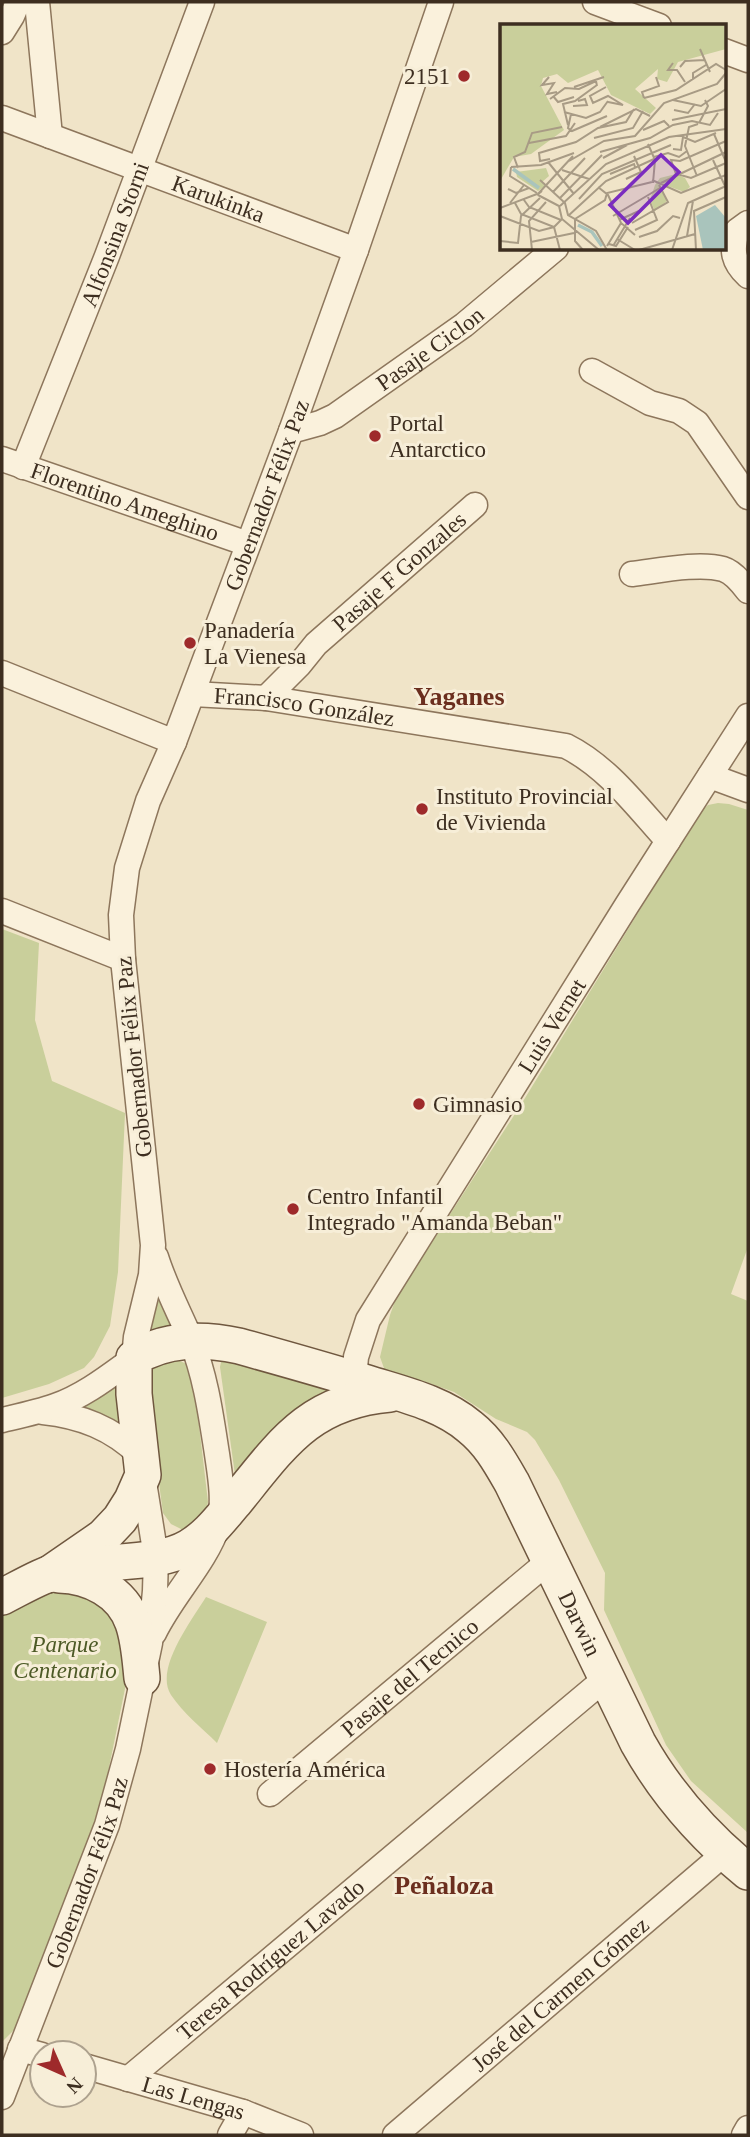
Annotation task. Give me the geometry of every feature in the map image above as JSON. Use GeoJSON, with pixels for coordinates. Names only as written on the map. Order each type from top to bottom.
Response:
{"type":"FeatureCollection","features":[{"type":"Feature","properties":{"kind":"main road","name":"Darwin"},"geometry":{"type":"LineString","coordinates":[[134,1357],[151,1348],[172,1342],[217,1341],[400,1394],[447,1412],[468,1425],[482,1437],[512,1483],[652,1768],[674,1798],[737,1863]]}},
{"type":"Feature","properties":{"kind":"main road","name":"Gobernador Félix Paz"},"geometry":{"type":"LineString","coordinates":[[134,1357],[134,1394],[141,1465]]}},
{"type":"Feature","properties":{"kind":"main road","name":"Darwin"},"geometry":{"type":"LineString","coordinates":[[220,1520],[292,1434],[314,1417],[340,1404],[365,1396],[400,1394]]}},
{"type":"Feature","properties":{"kind":"main road"},"geometry":{"type":"LineString","coordinates":[[48,1575],[103,1537],[120,1520],[132,1500],[141,1465]]}},
{"type":"Feature","properties":{"kind":"main road"},"geometry":{"type":"LineString","coordinates":[[2,1597],[48,1575],[76,1566],[174,1553],[203,1537],[220,1520]]}},
{"type":"Feature","properties":{"kind":"main road"},"geometry":{"type":"LineString","coordinates":[[48,1575],[90,1580],[107,1589],[122,1603],[133,1620],[142,1678]]}},
{"type":"Feature","properties":{"kind":"street"},"geometry":{"type":"LineString","coordinates":[[2,32],[18,2]]}},
{"type":"Feature","properties":{"kind":"street"},"geometry":{"type":"LineString","coordinates":[[37,2],[50,136]]}},
{"type":"Feature","properties":{"kind":"street","name":"Alfonsina Storni"},"geometry":{"type":"LineString","coordinates":[[13,463],[85,314],[202,2]]}},
{"type":"Feature","properties":{"kind":"street","name":"Gobernador Félix Paz"},"geometry":{"type":"LineString","coordinates":[[134,1357],[136,1337],[149,1287],[153,1245],[123,959],[121,915],[127,867],[148,801],[193,694],[291,432],[441,2]]}},
{"type":"Feature","properties":{"kind":"street"},"geometry":{"type":"LineString","coordinates":[[595,2],[654,24]]}},
{"type":"Feature","properties":{"kind":"street"},"geometry":{"type":"LineString","coordinates":[[726,52],[748,61]]}},
{"type":"Feature","properties":{"kind":"street","name":"Karukinka"},"geometry":{"type":"LineString","coordinates":[[2,118],[356,250]]}},
{"type":"Feature","properties":{"kind":"street"},"geometry":{"type":"LineString","coordinates":[[748,223],[737,230],[733,246],[737,266],[748,276]]}},
{"type":"Feature","properties":{"kind":"street","name":"Pasaje Ciclon"},"geometry":{"type":"LineString","coordinates":[[291,432],[335,415],[464,325],[554,250]]}},
{"type":"Feature","properties":{"kind":"street"},"geometry":{"type":"LineString","coordinates":[[592,371],[650,403],[679,411],[698,424],[748,497]]}},
{"type":"Feature","properties":{"kind":"street","name":"Florentino Ameghino"},"geometry":{"type":"LineString","coordinates":[[13,463],[248,544]]}},
{"type":"Feature","properties":{"kind":"street","name":"Pasaje F Gonzales"},"geometry":{"type":"LineString","coordinates":[[266,698],[316,644],[475,505]]}},
{"type":"Feature","properties":{"kind":"street"},"geometry":{"type":"LineString","coordinates":[[632,574],[691,567],[724,569],[748,591]]}},
{"type":"Feature","properties":{"kind":"street"},"geometry":{"type":"LineString","coordinates":[[2,673],[174,742]]}},
{"type":"Feature","properties":{"kind":"street","name":"Francisco González"},"geometry":{"type":"LineString","coordinates":[[193,694],[266,698],[566,746],[599,765],[668,841]]}},
{"type":"Feature","properties":{"kind":"street","name":"Luis Vernet"},"geometry":{"type":"LineString","coordinates":[[354,1379],[356,1357],[368,1320],[748,716]]}},
{"type":"Feature","properties":{"kind":"street"},"geometry":{"type":"LineString","coordinates":[[710,776],[748,790]]}},
{"type":"Feature","properties":{"kind":"street"},"geometry":{"type":"LineString","coordinates":[[2,911],[123,959]]}},
{"type":"Feature","properties":{"kind":"street","name":"Gobernador Félix Paz"},"geometry":{"type":"LineString","coordinates":[[150,1643],[168,1608],[205,1555],[220,1520],[221,1491],[208,1401],[191,1341],[170,1298],[153,1245]]}},
{"type":"Feature","properties":{"kind":"street"},"geometry":{"type":"LineString","coordinates":[[2,1420],[57,1406],[92,1388],[134,1357]]}},
{"type":"Feature","properties":{"kind":"street"},"geometry":{"type":"LineString","coordinates":[[39,1411],[64,1414],[100,1425],[114,1433],[141,1465]]}},
{"type":"Feature","properties":{"kind":"street","name":"Gobernador Félix Paz"},"geometry":{"type":"LineString","coordinates":[[2,2097],[107,1825],[128,1749],[150,1643],[155,1591],[156,1557],[141,1465]]}},
{"type":"Feature","properties":{"kind":"street","name":"Pasaje del Tecnico"},"geometry":{"type":"LineString","coordinates":[[270,1794],[550,1561]]}},
{"type":"Feature","properties":{"kind":"street","name":"Teresa Rodríguez Lavado"},"geometry":{"type":"LineString","coordinates":[[128,2079],[606,1678]]}},
{"type":"Feature","properties":{"kind":"street","name":"José del Carmen Gómez"},"geometry":{"type":"LineString","coordinates":[[395,2135],[737,1863]]}},
{"type":"Feature","properties":{"kind":"street","name":"Las Lengas"},"geometry":{"type":"LineString","coordinates":[[98,2070],[243,2112],[301,2135]]}},
{"type":"Feature","properties":{"kind":"street"},"geometry":{"type":"LineString","coordinates":[[230,2135],[243,2112]]}},
{"type":"Feature","properties":{"kind":"street"},"geometry":{"type":"LineString","coordinates":[[744,2135],[748,2128]]}},
{"type":"Feature","properties":{"kind":"green space"},"geometry":{"type":"Polygon","coordinates":[[[718,803],[748,810],[748,1247],[731,1294],[748,1301],[748,1833],[691,1781],[666,1745],[604,1610],[605,1573],[559,1480],[535,1440],[527,1432],[496,1419],[454,1392],[426,1382],[392,1375],[385,1371],[380,1357],[390,1315],[403,1287],[522,1103],[699,813],[708,805],[718,803]]]}},
{"type":"Feature","properties":{"kind":"green space"},"geometry":{"type":"Polygon","coordinates":[[[2,929],[39,943],[35,1020],[52,1081],[125,1113],[118,1272],[110,1326],[94,1357],[84,1368],[49,1384],[2,1398],[2,929]]]}},
{"type":"Feature","properties":{"kind":"green space"},"geometry":{"type":"Polygon","coordinates":[[[157,1279],[178,1326],[145,1330],[157,1279]]]}},
{"type":"Feature","properties":{"kind":"green space"},"geometry":{"type":"Polygon","coordinates":[[[175,1359],[187,1364],[193,1374],[208,1502],[205,1516],[183,1530],[171,1524],[163,1513],[146,1387],[155,1367],[175,1359]]]}},
{"type":"Feature","properties":{"kind":"green space"},"geometry":{"type":"Polygon","coordinates":[[[227,1359],[347,1389],[236,1482],[220,1367],[221,1362],[227,1359]]]}},
{"type":"Feature","properties":{"kind":"green space"},"geometry":{"type":"Polygon","coordinates":[[[117,1378],[124,1429],[102,1416],[63,1410],[117,1378]]]}},
{"type":"Feature","properties":{"kind":"green space","name":"Parque Centenario"},"geometry":{"type":"Polygon","coordinates":[[[56,1590],[84,1591],[119,1620],[129,1669],[102,1802],[94,1828],[15,2029],[2,2042],[2,1610],[56,1590]]]}},
{"type":"Feature","properties":{"kind":"green space"},"geometry":{"type":"Polygon","coordinates":[[[206,1597],[267,1622],[217,1743],[181,1708],[167,1684],[167,1672],[177,1645],[206,1597]]]}},
{"type":"Feature","properties":{"kind":"place","name":"2151"},"geometry":{"type":"Point","coordinates":[464,76]}},
{"type":"Feature","properties":{"kind":"place","name":"Portal Antarctico"},"geometry":{"type":"Point","coordinates":[375,436]}},
{"type":"Feature","properties":{"kind":"place","name":"Panadería La Vienesa"},"geometry":{"type":"Point","coordinates":[190,643]}},
{"type":"Feature","properties":{"kind":"place","name":"Instituto Provincial de Vivienda"},"geometry":{"type":"Point","coordinates":[422,809]}},
{"type":"Feature","properties":{"kind":"place","name":"Gimnasio"},"geometry":{"type":"Point","coordinates":[419,1104]}},
{"type":"Feature","properties":{"kind":"place","name":"Centro Infantil Integrado \"Amanda Beban\""},"geometry":{"type":"Point","coordinates":[293,1209]}},
{"type":"Feature","properties":{"kind":"place","name":"Hostería América"},"geometry":{"type":"Point","coordinates":[210,1769]}},
{"type":"Feature","properties":{"kind":"district","name":"Yaganes"},"geometry":{"type":"Point","coordinates":[459,696]}},
{"type":"Feature","properties":{"kind":"district","name":"Peñaloza"},"geometry":{"type":"Point","coordinates":[444,1885]}}]}
